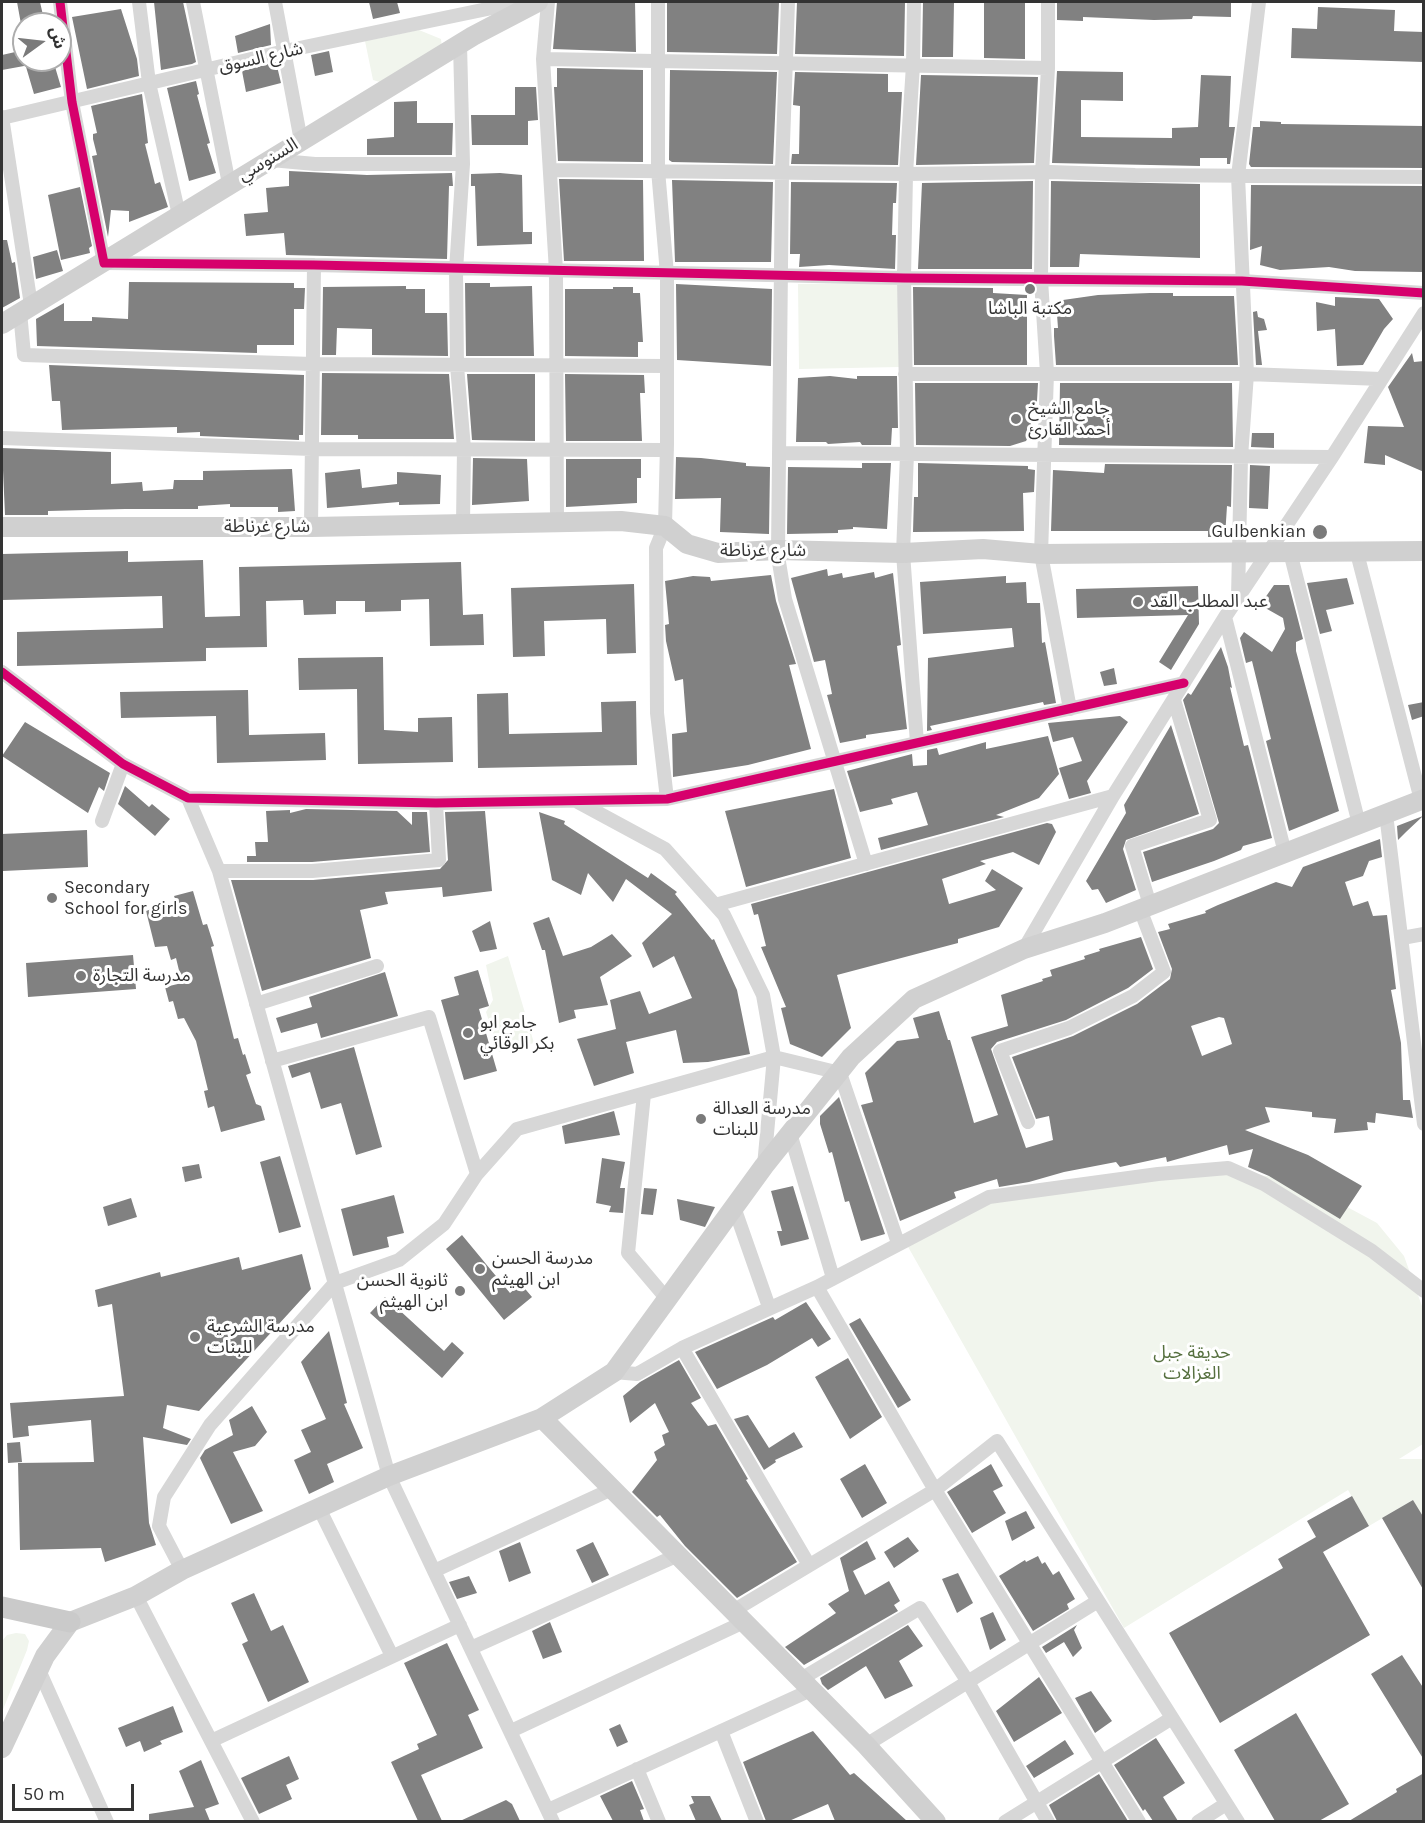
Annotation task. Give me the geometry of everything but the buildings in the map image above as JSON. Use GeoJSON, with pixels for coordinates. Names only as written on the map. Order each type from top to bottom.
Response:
{"type":"FeatureCollection","features":[{"type":"Feature","properties":{"kind":"main road","name":"السنوسي"},"geometry":{"type":"LineString","coordinates":[[2,324],[104,264],[229,184],[460,44],[538,2]]}},
{"type":"Feature","properties":{"kind":"main road","name":"شارع غرناطة"},"geometry":{"type":"LineString","coordinates":[[2,527],[311,527],[621,521],[665,526],[687,544],[718,553],[777,550],[903,552],[983,549],[1041,554],[1424,551]]}},
{"type":"Feature","properties":{"kind":"main road"},"geometry":{"type":"LineString","coordinates":[[2,1607],[70,1622],[136,1596],[182,1570],[389,1476],[542,1418],[614,1372],[790,1133],[851,1058],[914,999],[1024,949],[1145,907],[1422,800]]}},
{"type":"Feature","properties":{"kind":"main road"},"geometry":{"type":"LineString","coordinates":[[542,1418],[866,1745],[936,1821]]}},
{"type":"Feature","properties":{"kind":"main road"},"geometry":{"type":"LineString","coordinates":[[2,1748],[39,1670],[70,1622]]}},
{"type":"Feature","properties":{"kind":"street"},"geometry":{"type":"LineString","coordinates":[[60,2],[72,102],[104,264],[314,265],[782,276],[1242,281],[1424,293]]}},
{"type":"Feature","properties":{"kind":"street"},"geometry":{"type":"LineString","coordinates":[[139,2],[149,82],[179,215]]}},
{"type":"Feature","properties":{"kind":"street"},"geometry":{"type":"LineString","coordinates":[[193,2],[229,184]]}},
{"type":"Feature","properties":{"kind":"street"},"geometry":{"type":"LineString","coordinates":[[274,2],[301,141]]}},
{"type":"Feature","properties":{"kind":"street","name":"شارع السوق"},"geometry":{"type":"LineString","coordinates":[[2,118],[285,51],[521,2]]}},
{"type":"Feature","properties":{"kind":"street"},"geometry":{"type":"LineString","coordinates":[[548,2],[543,59],[556,271],[557,523]]}},
{"type":"Feature","properties":{"kind":"street"},"geometry":{"type":"LineString","coordinates":[[658,2],[658,170],[667,274],[667,450],[665,526],[656,548],[657,713],[667,799]]}},
{"type":"Feature","properties":{"kind":"street"},"geometry":{"type":"LineString","coordinates":[[788,2],[782,171],[781,453],[777,550],[785,599],[866,864]]}},
{"type":"Feature","properties":{"kind":"street"},"geometry":{"type":"LineString","coordinates":[[914,2],[913,65],[906,174],[904,278],[907,454],[903,552],[917,743]]}},
{"type":"Feature","properties":{"kind":"street"},"geometry":{"type":"LineString","coordinates":[[1048,2],[1048,68],[1042,173],[1041,280],[1047,373],[1041,554],[1070,709]]}},
{"type":"Feature","properties":{"kind":"street"},"geometry":{"type":"LineString","coordinates":[[1238,601],[1241,457],[1247,374],[1238,176],[1259,2]]}},
{"type":"Feature","properties":{"kind":"street"},"geometry":{"type":"LineString","coordinates":[[460,44],[464,164],[456,270],[457,366],[464,448],[463,524]]}},
{"type":"Feature","properties":{"kind":"street"},"geometry":{"type":"LineString","coordinates":[[543,59],[658,59],[1048,68]]}},
{"type":"Feature","properties":{"kind":"street"},"geometry":{"type":"LineString","coordinates":[[2,118],[26,309],[24,355],[313,364],[667,366]]}},
{"type":"Feature","properties":{"kind":"street"},"geometry":{"type":"LineString","coordinates":[[271,160],[315,164],[464,164]]}},
{"type":"Feature","properties":{"kind":"street"},"geometry":{"type":"LineString","coordinates":[[550,170],[1424,177]]}},
{"type":"Feature","properties":{"kind":"street"},"geometry":{"type":"LineString","coordinates":[[311,527],[314,265]]}},
{"type":"Feature","properties":{"kind":"street"},"geometry":{"type":"LineString","coordinates":[[1024,949],[1113,796],[1225,617],[1238,601],[1424,313]]}},
{"type":"Feature","properties":{"kind":"street"},"geometry":{"type":"LineString","coordinates":[[905,374],[1247,374],[1381,379]]}},
{"type":"Feature","properties":{"kind":"street"},"geometry":{"type":"LineString","coordinates":[[2,438],[312,449],[667,450]]}},
{"type":"Feature","properties":{"kind":"street"},"geometry":{"type":"LineString","coordinates":[[781,453],[1332,457]]}},
{"type":"Feature","properties":{"kind":"street"},"geometry":{"type":"LineString","coordinates":[[1290,552],[1359,824]]}},
{"type":"Feature","properties":{"kind":"street"},"geometry":{"type":"LineString","coordinates":[[1357,553],[1422,800]]}},
{"type":"Feature","properties":{"kind":"street"},"geometry":{"type":"LineString","coordinates":[[1225,617],[1284,853]]}},
{"type":"Feature","properties":{"kind":"street"},"geometry":{"type":"LineString","coordinates":[[2,672],[123,764],[188,798],[436,803],[574,800],[632,802],[667,799],[1184,683]]}},
{"type":"Feature","properties":{"kind":"street"},"geometry":{"type":"LineString","coordinates":[[1028,1122],[1000,1051],[1069,1028],[1133,996],[1164,972],[1145,907],[1132,846],[1210,820],[1174,700]]}},
{"type":"Feature","properties":{"kind":"street"},"geometry":{"type":"LineString","coordinates":[[102,821],[123,764]]}},
{"type":"Feature","properties":{"kind":"street"},"geometry":{"type":"LineString","coordinates":[[715,905],[1113,796]]}},
{"type":"Feature","properties":{"kind":"street"},"geometry":{"type":"LineString","coordinates":[[188,798],[219,871],[389,1476],[551,1816],[637,1769],[721,1731],[806,1685],[920,1608],[968,1682],[1048,1821]]}},
{"type":"Feature","properties":{"kind":"street"},"geometry":{"type":"LineString","coordinates":[[574,800],[665,849],[724,915],[763,995],[774,1057],[764,1166]]}},
{"type":"Feature","properties":{"kind":"street"},"geometry":{"type":"LineString","coordinates":[[219,871],[312,871],[439,860],[436,803]]}},
{"type":"Feature","properties":{"kind":"street"},"geometry":{"type":"LineString","coordinates":[[1386,814],[1424,1124]]}},
{"type":"Feature","properties":{"kind":"street"},"geometry":{"type":"LineString","coordinates":[[1402,938],[1424,934]]}},
{"type":"Feature","properties":{"kind":"street"},"geometry":{"type":"LineString","coordinates":[[256,1004],[377,966]]}},
{"type":"Feature","properties":{"kind":"street"},"geometry":{"type":"LineString","coordinates":[[272,1061],[429,1017],[477,1174]]}},
{"type":"Feature","properties":{"kind":"street"},"geometry":{"type":"LineString","coordinates":[[182,1570],[159,1526],[164,1497],[210,1425],[335,1283],[399,1260],[444,1224],[477,1174],[517,1129],[774,1057],[840,1074],[898,1243]]}},
{"type":"Feature","properties":{"kind":"street"},"geometry":{"type":"LineString","coordinates":[[644,1094],[628,1253],[668,1299]]}},
{"type":"Feature","properties":{"kind":"street"},"geometry":{"type":"LineString","coordinates":[[790,1133],[833,1278]]}},
{"type":"Feature","properties":{"kind":"street"},"geometry":{"type":"LineString","coordinates":[[614,1372],[636,1374],[681,1348],[817,1287],[989,1197],[1228,1168],[1264,1184],[1372,1251],[1424,1291]]}},
{"type":"Feature","properties":{"kind":"street"},"geometry":{"type":"LineString","coordinates":[[734,1207],[769,1307]]}},
{"type":"Feature","properties":{"kind":"street"},"geometry":{"type":"LineString","coordinates":[[817,1287],[935,1490],[1031,1643],[1100,1763],[1139,1821]]}},
{"type":"Feature","properties":{"kind":"street"},"geometry":{"type":"LineString","coordinates":[[681,1348],[809,1565]]}},
{"type":"Feature","properties":{"kind":"street"},"geometry":{"type":"LineString","coordinates":[[511,1731],[739,1617],[809,1565],[935,1490],[997,1441],[1238,1821]]}},
{"type":"Feature","properties":{"kind":"street"},"geometry":{"type":"LineString","coordinates":[[434,1571],[612,1489]]}},
{"type":"Feature","properties":{"kind":"street"},"geometry":{"type":"LineString","coordinates":[[319,1508],[392,1656]]}},
{"type":"Feature","properties":{"kind":"street"},"geometry":{"type":"LineString","coordinates":[[471,1648],[678,1555]]}},
{"type":"Feature","properties":{"kind":"street"},"geometry":{"type":"LineString","coordinates":[[136,1596],[253,1821]]}},
{"type":"Feature","properties":{"kind":"street"},"geometry":{"type":"LineString","coordinates":[[866,1745],[1098,1601]]}},
{"type":"Feature","properties":{"kind":"street"},"geometry":{"type":"LineString","coordinates":[[211,1741],[460,1625]]}},
{"type":"Feature","properties":{"kind":"street"},"geometry":{"type":"LineString","coordinates":[[39,1670],[107,1821]]}},
{"type":"Feature","properties":{"kind":"street"},"geometry":{"type":"LineString","coordinates":[[1005,1821],[1172,1718]]}},
{"type":"Feature","properties":{"kind":"street"},"geometry":{"type":"LineString","coordinates":[[721,1731],[757,1821]]}},
{"type":"Feature","properties":{"kind":"street"},"geometry":{"type":"LineString","coordinates":[[637,1769],[659,1821]]}},
{"type":"Feature","properties":{"kind":"street"},"geometry":{"type":"LineString","coordinates":[[1198,1821],[1226,1804]]}},
{"type":"Feature","properties":{"kind":"green space"},"geometry":{"type":"Polygon","coordinates":[[[419,30],[441,39],[442,48],[383,83],[373,80],[365,41],[419,30]]]}},
{"type":"Feature","properties":{"kind":"green space"},"geometry":{"type":"Polygon","coordinates":[[[900,283],[900,367],[799,369],[798,284],[900,283]]]}},
{"type":"Feature","properties":{"kind":"green space"},"geometry":{"type":"Polygon","coordinates":[[[508,956],[534,1043],[499,1052],[486,1012],[493,1000],[486,965],[508,956]]]}},
{"type":"Feature","properties":{"kind":"green space","name":"حديقة جبل الغزالات"},"geometry":{"type":"Polygon","coordinates":[[[1212,1170],[1276,1177],[1308,1186],[1377,1223],[1404,1256],[1423,1309],[1423,1444],[1399,1459],[1423,1459],[1423,1518],[1413,1500],[1369,1526],[1348,1490],[1124,1628],[907,1245],[990,1201],[1212,1170]]]}},
{"type":"Feature","properties":{"kind":"green space"},"geometry":{"type":"Polygon","coordinates":[[[25,1634],[29,1641],[2,1712],[2,1641],[7,1635],[25,1634]]]}},
{"type":"Feature","properties":{"kind":"cycle path"},"geometry":{"type":"LineString","coordinates":[[60,2],[72,102],[104,263],[314,265],[904,278],[1242,281],[1424,293]]}},
{"type":"Feature","properties":{"kind":"cycle path"},"geometry":{"type":"LineString","coordinates":[[2,672],[123,764],[188,798],[436,803],[667,799],[1184,683]]}},
{"type":"Feature","properties":{"kind":"place","name":"مكتبة الباشا"},"geometry":{"type":"Point","coordinates":[1030,289]}},
{"type":"Feature","properties":{"kind":"place","name":"جامع الشيخ أحمد القارئ"},"geometry":{"type":"Point","coordinates":[1016,419]}},
{"type":"Feature","properties":{"kind":"place","name":"Gulbenkian"},"geometry":{"type":"Point","coordinates":[1320,532]}},
{"type":"Feature","properties":{"kind":"place","name":"عبد المطلب القد"},"geometry":{"type":"Point","coordinates":[1138,602]}},
{"type":"Feature","properties":{"kind":"place","name":"Secondary School for girls"},"geometry":{"type":"Point","coordinates":[52,898]}},
{"type":"Feature","properties":{"kind":"place","name":"مدرسة التجارة"},"geometry":{"type":"Point","coordinates":[81,976]}},
{"type":"Feature","properties":{"kind":"place","name":"جامع ابو بكر الوقائي"},"geometry":{"type":"Point","coordinates":[468,1033]}},
{"type":"Feature","properties":{"kind":"place","name":"مدرسة العدالة للبنات"},"geometry":{"type":"Point","coordinates":[701,1119]}},
{"type":"Feature","properties":{"kind":"place","name":"مدرسة الحسن ابن الهيثم"},"geometry":{"type":"Point","coordinates":[480,1269]}},
{"type":"Feature","properties":{"kind":"place","name":"ثانوية الحسن ابن الهيثم"},"geometry":{"type":"Point","coordinates":[460,1291]}},
{"type":"Feature","properties":{"kind":"place","name":"مدرسة الشرعية للبنات"},"geometry":{"type":"Point","coordinates":[195,1337]}}]}
